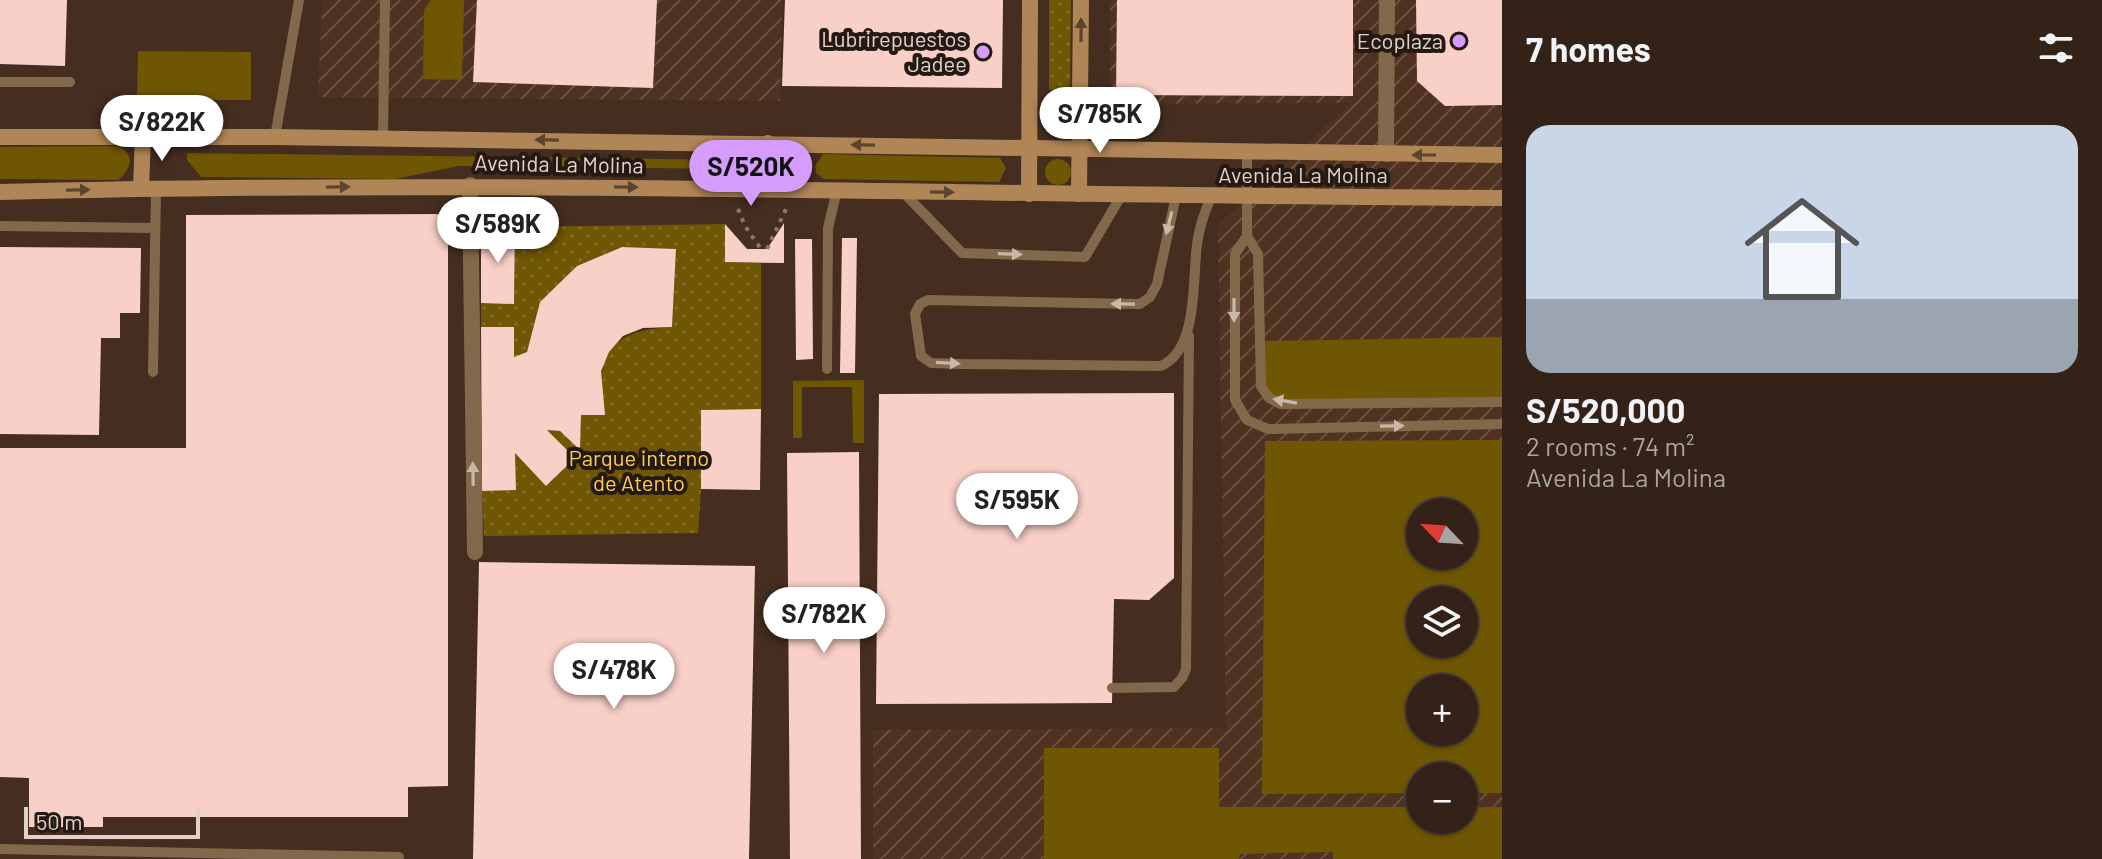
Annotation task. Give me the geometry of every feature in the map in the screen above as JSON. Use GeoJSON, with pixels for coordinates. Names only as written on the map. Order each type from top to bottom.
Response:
{"type":"FeatureCollection","features":[{"type":"Feature","properties":{"kind":"main road"},"geometry":{"type":"LineString","coordinates":[[1029,194],[1030,0]]}},
{"type":"Feature","properties":{"kind":"main road"},"geometry":{"type":"LineString","coordinates":[[1079,194],[1081,0]]}},
{"type":"Feature","properties":{"kind":"main road"},"geometry":{"type":"LineString","coordinates":[[143,136],[149,188]]}},
{"type":"Feature","properties":{"kind":"main road","name":"Avenida La Molina"},"geometry":{"type":"LineString","coordinates":[[0,137],[383,138],[1502,155]]}},
{"type":"Feature","properties":{"kind":"main road"},"geometry":{"type":"LineString","coordinates":[[767,188],[768,143]]}},
{"type":"Feature","properties":{"kind":"main road","name":"Avenida La Molina"},"geometry":{"type":"LineString","coordinates":[[0,192],[470,185],[1121,196],[1502,198]]}},
{"type":"Feature","properties":{"kind":"street"},"geometry":{"type":"LineString","coordinates":[[1386,154],[1387,0]]}},
{"type":"Feature","properties":{"kind":"street"},"geometry":{"type":"LineString","coordinates":[[470,185],[475,552]]}},
{"type":"Feature","properties":{"kind":"lane"},"geometry":{"type":"LineString","coordinates":[[275,137],[299,0]]}},
{"type":"Feature","properties":{"kind":"lane"},"geometry":{"type":"LineString","coordinates":[[383,138],[385,0]]}},
{"type":"Feature","properties":{"kind":"lane"},"geometry":{"type":"LineString","coordinates":[[0,82],[70,82]]}},
{"type":"Feature","properties":{"kind":"lane"},"geometry":{"type":"LineString","coordinates":[[1247,152],[1247,236],[1258,254],[1261,386],[1269,398],[1281,404],[1502,402]]}},
{"type":"Feature","properties":{"kind":"lane"},"geometry":{"type":"LineString","coordinates":[[149,188],[155,228],[153,372]]}},
{"type":"Feature","properties":{"kind":"lane"},"geometry":{"type":"LineString","coordinates":[[827,369],[828,228],[837,190]]}},
{"type":"Feature","properties":{"kind":"lane"},"geometry":{"type":"LineString","coordinates":[[902,191],[962,253],[1085,257],[1121,196]]}},
{"type":"Feature","properties":{"kind":"lane"},"geometry":{"type":"LineString","coordinates":[[1176,196],[1157,284],[1150,297],[1140,304],[928,300],[920,304],[915,314],[921,356],[931,363],[1161,366],[1179,351],[1189,330]]}},
{"type":"Feature","properties":{"kind":"lane"},"geometry":{"type":"LineString","coordinates":[[1112,688],[1174,687],[1186,669],[1189,330],[1197,245],[1202,218],[1211,197]]}},
{"type":"Feature","properties":{"kind":"lane"},"geometry":{"type":"LineString","coordinates":[[0,226],[155,228]]}},
{"type":"Feature","properties":{"kind":"lane"},"geometry":{"type":"LineString","coordinates":[[1247,236],[1235,254],[1234,324],[1235,400],[1247,420],[1268,429],[1502,424]]}},
{"type":"Feature","properties":{"kind":"lane"},"geometry":{"type":"LineString","coordinates":[[0,849],[399,857]]}},
{"type":"Feature","properties":{"kind":"path"},"geometry":{"type":"LineString","coordinates":[[730,188],[745,226],[764,249],[796,189]]}},
{"type":"Feature","properties":{"kind":"shaded area"},"geometry":{"type":"Polygon","coordinates":[[[322,0],[782,0],[780,101],[318,97],[322,0]]]}},
{"type":"Feature","properties":{"kind":"shaded area"},"geometry":{"type":"Polygon","coordinates":[[[1110,0],[1502,0],[1502,859],[873,859],[873,730],[1226,728],[1218,225],[1351,103],[1110,104],[1110,0]]]}},
{"type":"Feature","properties":{"kind":"green space"},"geometry":{"type":"Polygon","coordinates":[[[431,0],[464,0],[462,80],[423,79],[424,10],[431,0]]]}},
{"type":"Feature","properties":{"kind":"green space"},"geometry":{"type":"Polygon","coordinates":[[[1049,0],[1071,0],[1070,90],[1049,90],[1049,0]]]}},
{"type":"Feature","properties":{"kind":"green space"},"geometry":{"type":"Polygon","coordinates":[[[138,51],[251,52],[251,100],[137,100],[138,51]]]}},
{"type":"Feature","properties":{"kind":"green space"},"geometry":{"type":"Polygon","coordinates":[[[118,146],[127,153],[130,162],[118,180],[0,179],[0,147],[118,146]]]}},
{"type":"Feature","properties":{"kind":"green space"},"geometry":{"type":"Polygon","coordinates":[[[187,153],[737,160],[738,169],[459,166],[395,179],[201,177],[187,160],[187,153]]]}},
{"type":"Feature","properties":{"kind":"green space"},"geometry":{"type":"Polygon","coordinates":[[[823,154],[1000,158],[1006,168],[999,182],[824,179],[816,173],[815,166],[823,154]]]}},
{"type":"Feature","properties":{"kind":"green space"},"geometry":{"type":"Polygon","coordinates":[[[1058,159],[1067,163],[1071,172],[1067,181],[1058,185],[1049,181],[1045,172],[1049,163],[1058,159]]]}},
{"type":"Feature","properties":{"kind":"green space","name":"Parque interno de Atento"},"geometry":{"type":"Polygon","coordinates":[[[725,224],[725,262],[761,263],[761,409],[701,410],[698,533],[484,536],[482,491],[516,490],[515,453],[547,486],[574,458],[547,430],[560,431],[580,449],[581,415],[604,415],[600,375],[612,348],[638,332],[672,327],[676,249],[622,247],[577,266],[540,302],[527,352],[514,357],[514,327],[481,327],[481,303],[514,303],[515,227],[725,224]]]}},
{"type":"Feature","properties":{"kind":"green space"},"geometry":{"type":"Polygon","coordinates":[[[1502,337],[1502,405],[1279,404],[1265,387],[1264,341],[1502,337]]]}},
{"type":"Feature","properties":{"kind":"green space"},"geometry":{"type":"Polygon","coordinates":[[[864,380],[864,443],[853,443],[852,387],[802,387],[802,438],[793,438],[793,381],[864,380]]]}},
{"type":"Feature","properties":{"kind":"green space"},"geometry":{"type":"Polygon","coordinates":[[[1502,440],[1502,793],[1478,793],[1478,762],[1406,762],[1406,793],[1262,794],[1265,441],[1502,440]]]}},
{"type":"Feature","properties":{"kind":"green space"},"geometry":{"type":"Polygon","coordinates":[[[1044,748],[1219,748],[1219,807],[1406,807],[1406,834],[1478,834],[1478,807],[1502,807],[1502,859],[1333,859],[1333,852],[1240,854],[1239,859],[1044,859],[1044,748]]]}},
{"type":"Feature","properties":{"kind":"building"},"geometry":{"type":"Polygon","coordinates":[[[0,0],[67,0],[65,66],[0,64],[0,0]]]}},
{"type":"Feature","properties":{"kind":"building"},"geometry":{"type":"Polygon","coordinates":[[[477,0],[657,0],[653,88],[473,82],[477,0]]]}},
{"type":"Feature","properties":{"kind":"building"},"geometry":{"type":"Polygon","coordinates":[[[785,0],[1003,0],[1002,88],[782,86],[785,0]]]}},
{"type":"Feature","properties":{"kind":"building"},"geometry":{"type":"Polygon","coordinates":[[[1117,0],[1353,0],[1353,96],[1116,95],[1117,0]]]}},
{"type":"Feature","properties":{"kind":"building","name":"Ecoplaza"},"geometry":{"type":"Polygon","coordinates":[[[1416,0],[1502,0],[1502,105],[1445,106],[1417,81],[1416,0]]]}},
{"type":"Feature","properties":{"kind":"building"},"geometry":{"type":"Polygon","coordinates":[[[448,214],[448,786],[408,787],[408,817],[103,817],[103,827],[29,827],[29,778],[0,777],[0,448],[186,448],[186,215],[448,214]]]}},
{"type":"Feature","properties":{"kind":"building"},"geometry":{"type":"Polygon","coordinates":[[[784,223],[784,263],[725,262],[725,224],[747,249],[767,249],[784,223]]]}},
{"type":"Feature","properties":{"kind":"building"},"geometry":{"type":"Polygon","coordinates":[[[515,227],[514,304],[481,303],[481,228],[515,227]]]}},
{"type":"Feature","properties":{"kind":"building"},"geometry":{"type":"Polygon","coordinates":[[[842,238],[857,238],[855,373],[840,373],[842,238]]]}},
{"type":"Feature","properties":{"kind":"building"},"geometry":{"type":"Polygon","coordinates":[[[795,239],[812,239],[813,359],[796,360],[795,239]]]}},
{"type":"Feature","properties":{"kind":"building"},"geometry":{"type":"Polygon","coordinates":[[[0,247],[141,248],[140,313],[120,313],[120,338],[101,338],[99,435],[0,434],[0,247]]]}},
{"type":"Feature","properties":{"kind":"building"},"geometry":{"type":"Polygon","coordinates":[[[622,247],[676,249],[672,327],[643,328],[623,336],[609,352],[601,371],[605,415],[581,415],[580,450],[560,431],[547,430],[575,458],[546,486],[515,453],[516,490],[482,491],[481,327],[514,327],[514,357],[527,352],[540,302],[577,266],[622,247]]]}},
{"type":"Feature","properties":{"kind":"building"},"geometry":{"type":"Polygon","coordinates":[[[1174,393],[1174,578],[1149,600],[1114,599],[1112,703],[876,704],[879,394],[1174,393]]]}},
{"type":"Feature","properties":{"kind":"building"},"geometry":{"type":"Polygon","coordinates":[[[761,409],[760,490],[701,489],[701,410],[761,409]]]}},
{"type":"Feature","properties":{"kind":"building"},"geometry":{"type":"Polygon","coordinates":[[[859,452],[861,859],[790,859],[787,453],[859,452]]]}},
{"type":"Feature","properties":{"kind":"building"},"geometry":{"type":"Polygon","coordinates":[[[479,562],[755,566],[749,859],[473,859],[479,562]]]}},
{"type":"Feature","properties":{"kind":"place","name":"Ecoplaza"},"geometry":{"type":"Point","coordinates":[1459,41]}},
{"type":"Feature","properties":{"kind":"place","name":"Lubrirepuestos Jadee"},"geometry":{"type":"Point","coordinates":[983,52]}}]}
